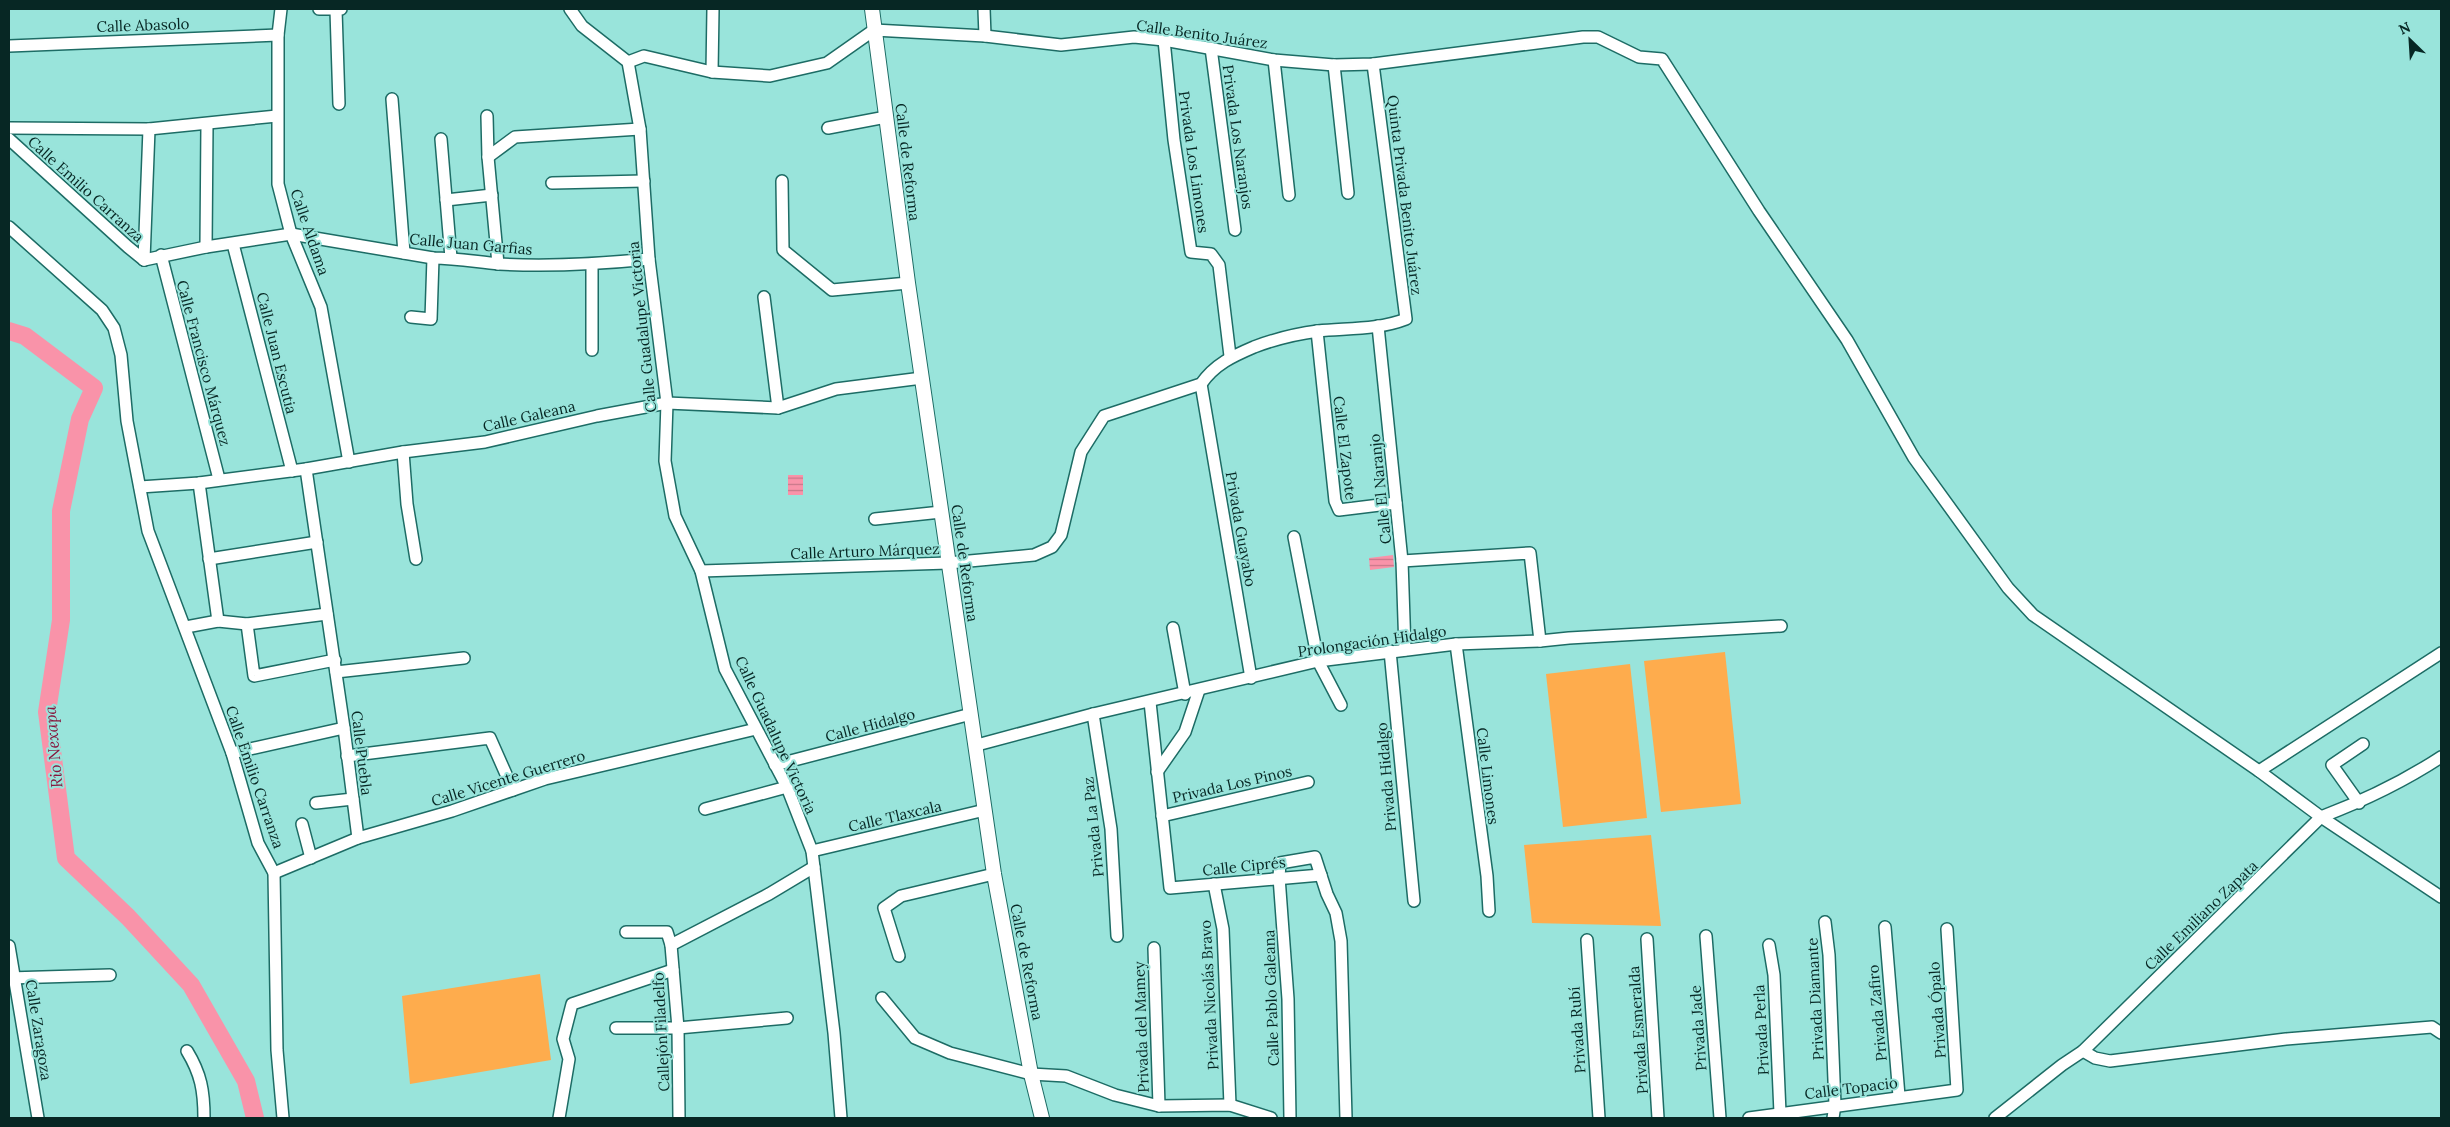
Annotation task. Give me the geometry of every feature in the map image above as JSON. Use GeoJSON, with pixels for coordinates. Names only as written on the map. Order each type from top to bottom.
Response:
{"type":"FeatureCollection","features":[{"type":"Feature","properties":{"kind":"main road","name":"Calle de Reforma"},"geometry":{"type":"LineString","coordinates":[[872,9],[908,283],[994,874],[1031,1074],[1042,1118]]}},
{"type":"Feature","properties":{"kind":"street","name":"Calle Aldama"},"geometry":{"type":"LineString","coordinates":[[281,9],[278,35],[278,184],[291,234],[321,308],[349,462]]}},
{"type":"Feature","properties":{"kind":"street"},"geometry":{"type":"LineString","coordinates":[[319,9],[338,9],[339,104]]}},
{"type":"Feature","properties":{"kind":"street"},"geometry":{"type":"LineString","coordinates":[[570,9],[582,26],[628,62],[644,56],[712,72],[770,76],[827,63],[874,30]]}},
{"type":"Feature","properties":{"kind":"street"},"geometry":{"type":"LineString","coordinates":[[712,72],[713,9]]}},
{"type":"Feature","properties":{"kind":"street"},"geometry":{"type":"LineString","coordinates":[[984,9],[985,36]]}},
{"type":"Feature","properties":{"kind":"street","name":"Calle Benito Juárez"},"geometry":{"type":"LineString","coordinates":[[874,30],[985,36],[1061,45],[1134,37],[1164,40],[1274,60],[1334,64],[1373,64],[1583,37],[1598,37],[1639,57],[1662,59],[1759,211],[1847,340],[1914,458],[2008,588],[2033,615],[2260,771]]}},
{"type":"Feature","properties":{"kind":"street","name":"Calle Abasolo"},"geometry":{"type":"LineString","coordinates":[[9,46],[278,35]]}},
{"type":"Feature","properties":{"kind":"street","name":"Privada Los Limones"},"geometry":{"type":"LineString","coordinates":[[1164,40],[1174,140],[1191,252],[1211,254],[1219,265],[1230,356]]}},
{"type":"Feature","properties":{"kind":"street","name":"Privada Los Naranjos"},"geometry":{"type":"LineString","coordinates":[[1211,48],[1235,230]]}},
{"type":"Feature","properties":{"kind":"street"},"geometry":{"type":"LineString","coordinates":[[1274,60],[1289,195]]}},
{"type":"Feature","properties":{"kind":"street","name":"Calle Guadalupe Victoria"},"geometry":{"type":"LineString","coordinates":[[628,62],[640,129],[649,259],[667,404],[665,461],[675,516],[701,571],[725,669],[787,787],[812,851],[834,1033],[841,1118]]}},
{"type":"Feature","properties":{"kind":"street"},"geometry":{"type":"LineString","coordinates":[[1334,64],[1348,193]]}},
{"type":"Feature","properties":{"kind":"street","name":"Quinta Privada Benito Juárez"},"geometry":{"type":"LineString","coordinates":[[1373,64],[1406,319],[1378,326]]}},
{"type":"Feature","properties":{"kind":"street"},"geometry":{"type":"LineString","coordinates":[[392,99],[404,253]]}},
{"type":"Feature","properties":{"kind":"street"},"geometry":{"type":"LineString","coordinates":[[9,128],[149,129],[277,116]]}},
{"type":"Feature","properties":{"kind":"street"},"geometry":{"type":"LineString","coordinates":[[487,116],[488,157],[498,264]]}},
{"type":"Feature","properties":{"kind":"street"},"geometry":{"type":"LineString","coordinates":[[828,128],[886,116]]}},
{"type":"Feature","properties":{"kind":"street"},"geometry":{"type":"LineString","coordinates":[[206,247],[207,124]]}},
{"type":"Feature","properties":{"kind":"street"},"geometry":{"type":"LineString","coordinates":[[144,260],[149,129]]}},
{"type":"Feature","properties":{"kind":"street"},"geometry":{"type":"LineString","coordinates":[[488,157],[515,137],[640,129]]}},
{"type":"Feature","properties":{"kind":"street","name":"Calle Emilio Carranza"},"geometry":{"type":"LineString","coordinates":[[9,139],[144,260]]}},
{"type":"Feature","properties":{"kind":"street"},"geometry":{"type":"LineString","coordinates":[[441,139],[452,258]]}},
{"type":"Feature","properties":{"kind":"street"},"geometry":{"type":"LineString","coordinates":[[552,183],[644,181]]}},
{"type":"Feature","properties":{"kind":"street"},"geometry":{"type":"LineString","coordinates":[[782,181],[783,250],[832,290],[908,283]]}},
{"type":"Feature","properties":{"kind":"street"},"geometry":{"type":"LineString","coordinates":[[446,200],[492,194]]}},
{"type":"Feature","properties":{"kind":"street","name":"Calle Emilio Carranza"},"geometry":{"type":"LineString","coordinates":[[9,227],[102,310],[114,328],[121,354],[127,421],[148,531],[186,627],[232,753],[258,843],[274,873],[278,1050],[283,1118]]}},
{"type":"Feature","properties":{"kind":"street","name":"Calle Juan Garfias"},"geometry":{"type":"LineString","coordinates":[[144,260],[160,255],[291,234],[433,258],[452,258],[498,264],[592,265],[649,259]]}},
{"type":"Feature","properties":{"kind":"street","name":"Calle Juan Escutia"},"geometry":{"type":"LineString","coordinates":[[233,244],[292,470]]}},
{"type":"Feature","properties":{"kind":"street","name":"Calle Francisco Márquez"},"geometry":{"type":"LineString","coordinates":[[160,255],[219,479]]}},
{"type":"Feature","properties":{"kind":"street"},"geometry":{"type":"LineString","coordinates":[[411,317],[431,319],[433,258]]}},
{"type":"Feature","properties":{"kind":"street"},"geometry":{"type":"LineString","coordinates":[[592,265],[592,350]]}},
{"type":"Feature","properties":{"kind":"street"},"geometry":{"type":"LineString","coordinates":[[764,297],[778,408]]}},
{"type":"Feature","properties":{"kind":"street"},"geometry":{"type":"LineString","coordinates":[[1202,384],[1208,374],[1230,356],[1275,339],[1317,332],[1378,326]]}},
{"type":"Feature","properties":{"kind":"street","name":"Calle El Naranjo"},"geometry":{"type":"LineString","coordinates":[[1378,326],[1402,561],[1406,650]]}},
{"type":"Feature","properties":{"kind":"street","name":"Calle El Zapote"},"geometry":{"type":"LineString","coordinates":[[1317,332],[1334,502],[1339,510],[1396,503]]}},
{"type":"Feature","properties":{"kind":"street","name":"Calle Galeana"},"geometry":{"type":"LineString","coordinates":[[140,486],[199,482],[306,469],[403,452],[485,442],[597,416],[667,404],[778,408],[836,388],[922,378]]}},
{"type":"Feature","properties":{"kind":"street","name":"Calle Arturo Márquez"},"geometry":{"type":"LineString","coordinates":[[701,571],[948,563],[1034,554],[1052,547],[1061,535],[1082,452],[1104,416],[1202,384]]}},
{"type":"Feature","properties":{"kind":"street","name":"Privada Guayabo"},"geometry":{"type":"LineString","coordinates":[[1202,384],[1251,678]]}},
{"type":"Feature","properties":{"kind":"street"},"geometry":{"type":"LineString","coordinates":[[403,452],[407,504],[416,559]]}},
{"type":"Feature","properties":{"kind":"street","name":"Calle Puebla"},"geometry":{"type":"LineString","coordinates":[[306,469],[336,666],[358,838]]}},
{"type":"Feature","properties":{"kind":"street"},"geometry":{"type":"LineString","coordinates":[[199,482],[218,621]]}},
{"type":"Feature","properties":{"kind":"street"},"geometry":{"type":"LineString","coordinates":[[875,519],[941,512]]}},
{"type":"Feature","properties":{"kind":"street"},"geometry":{"type":"LineString","coordinates":[[1294,537],[1318,662],[1340,705]]}},
{"type":"Feature","properties":{"kind":"street"},"geometry":{"type":"LineString","coordinates":[[209,559],[317,542]]}},
{"type":"Feature","properties":{"kind":"street"},"geometry":{"type":"LineString","coordinates":[[1402,561],[1530,554],[1540,641]]}},
{"type":"Feature","properties":{"kind":"street"},"geometry":{"type":"LineString","coordinates":[[186,627],[218,621],[247,624],[327,614]]}},
{"type":"Feature","properties":{"kind":"street"},"geometry":{"type":"LineString","coordinates":[[247,624],[254,676],[336,666],[464,658]]}},
{"type":"Feature","properties":{"kind":"street","name":"Prolongación Hidalgo"},"geometry":{"type":"LineString","coordinates":[[976,745],[1093,714],[1318,662],[1390,651],[1456,644],[1540,641],[1578,637],[1782,626]]}},
{"type":"Feature","properties":{"kind":"street"},"geometry":{"type":"LineString","coordinates":[[1173,628],[1185,694]]}},
{"type":"Feature","properties":{"kind":"street","name":"Calle Limones"},"geometry":{"type":"LineString","coordinates":[[1456,644],[1487,876],[1489,911]]}},
{"type":"Feature","properties":{"kind":"street","name":"Privada Hidalgo"},"geometry":{"type":"LineString","coordinates":[[1390,651],[1414,901]]}},
{"type":"Feature","properties":{"kind":"street"},"geometry":{"type":"LineString","coordinates":[[2441,653],[2260,771],[2320,817],[2441,897]]}},
{"type":"Feature","properties":{"kind":"street"},"geometry":{"type":"LineString","coordinates":[[1157,772],[1186,732],[1199,690]]}},
{"type":"Feature","properties":{"kind":"street"},"geometry":{"type":"LineString","coordinates":[[1150,702],[1162,816]]}},
{"type":"Feature","properties":{"kind":"street","name":"Calle Hidalgo"},"geometry":{"type":"LineString","coordinates":[[775,765],[972,714]]}},
{"type":"Feature","properties":{"kind":"street","name":"Privada La Paz"},"geometry":{"type":"LineString","coordinates":[[1093,714],[1111,829],[1117,936]]}},
{"type":"Feature","properties":{"kind":"street"},"geometry":{"type":"LineString","coordinates":[[232,753],[344,728]]}},
{"type":"Feature","properties":{"kind":"street","name":"Calle Vicente Guerrero"},"geometry":{"type":"LineString","coordinates":[[274,873],[358,838],[452,811],[545,779],[756,729]]}},
{"type":"Feature","properties":{"kind":"street"},"geometry":{"type":"LineString","coordinates":[[347,756],[490,738],[513,790]]}},
{"type":"Feature","properties":{"kind":"street"},"geometry":{"type":"LineString","coordinates":[[2359,803],[2332,764],[2363,744]]}},
{"type":"Feature","properties":{"kind":"street","name":"Calle Emiliano Zapata"},"geometry":{"type":"LineString","coordinates":[[1995,1118],[2062,1065],[2083,1051],[2320,817],[2359,803],[2415,774],[2441,757]]}},
{"type":"Feature","properties":{"kind":"street","name":"Privada Los Pinos"},"geometry":{"type":"LineString","coordinates":[[1162,816],[1308,782]]}},
{"type":"Feature","properties":{"kind":"street"},"geometry":{"type":"LineString","coordinates":[[705,809],[787,787]]}},
{"type":"Feature","properties":{"kind":"street"},"geometry":{"type":"LineString","coordinates":[[316,803],[353,799]]}},
{"type":"Feature","properties":{"kind":"street","name":"Calle Tlaxcala"},"geometry":{"type":"LineString","coordinates":[[812,851],[985,810]]}},
{"type":"Feature","properties":{"kind":"street","name":"Calle Ciprés"},"geometry":{"type":"LineString","coordinates":[[1162,816],[1170,888],[1279,877],[1321,875],[1315,857],[1280,863]]}},
{"type":"Feature","properties":{"kind":"street"},"geometry":{"type":"LineString","coordinates":[[302,824],[311,858]]}},
{"type":"Feature","properties":{"kind":"street","name":"Calle Pablo Galeana"},"geometry":{"type":"LineString","coordinates":[[1280,863],[1279,877],[1288,999],[1290,1118]]}},
{"type":"Feature","properties":{"kind":"street"},"geometry":{"type":"LineString","coordinates":[[671,945],[769,894],[814,867]]}},
{"type":"Feature","properties":{"kind":"street"},"geometry":{"type":"LineString","coordinates":[[899,956],[884,908],[891,901],[902,896],[994,874]]}},
{"type":"Feature","properties":{"kind":"street"},"geometry":{"type":"LineString","coordinates":[[1321,875],[1336,913],[1341,941],[1346,1118]]}},
{"type":"Feature","properties":{"kind":"street","name":"Privada Nicolás Bravo"},"geometry":{"type":"LineString","coordinates":[[1214,884],[1223,929],[1230,1105]]}},
{"type":"Feature","properties":{"kind":"street","name":"Privada Diamante"},"geometry":{"type":"LineString","coordinates":[[1825,922],[1829,955],[1835,1105],[1833,1118]]}},
{"type":"Feature","properties":{"kind":"street","name":"Privada Zafiro"},"geometry":{"type":"LineString","coordinates":[[1885,927],[1899,1096]]}},
{"type":"Feature","properties":{"kind":"street","name":"Privada Ópalo"},"geometry":{"type":"LineString","coordinates":[[1947,929],[1957,1090]]}},
{"type":"Feature","properties":{"kind":"street","name":"Callejón Filadelfo"},"geometry":{"type":"LineString","coordinates":[[626,932],[667,932],[671,945],[678,1028],[679,1118]]}},
{"type":"Feature","properties":{"kind":"street","name":"Privada Jade"},"geometry":{"type":"LineString","coordinates":[[1706,936],[1720,1118]]}},
{"type":"Feature","properties":{"kind":"street","name":"Privada Esmeralda"},"geometry":{"type":"LineString","coordinates":[[1647,939],[1658,1118]]}},
{"type":"Feature","properties":{"kind":"street","name":"Privada Rubí"},"geometry":{"type":"LineString","coordinates":[[1587,940],[1599,1118]]}},
{"type":"Feature","properties":{"kind":"street","name":"Privada Perla"},"geometry":{"type":"LineString","coordinates":[[1769,945],[1774,975],[1780,1113]]}},
{"type":"Feature","properties":{"kind":"street","name":"Calle Zaragoza"},"geometry":{"type":"LineString","coordinates":[[9,946],[12,978],[38,1118]]}},
{"type":"Feature","properties":{"kind":"street","name":"Privada del Mamey"},"geometry":{"type":"LineString","coordinates":[[1154,948],[1158,1106]]}},
{"type":"Feature","properties":{"kind":"street"},"geometry":{"type":"LineString","coordinates":[[560,1118],[569,1059],[563,1039],[572,1004],[673,970]]}},
{"type":"Feature","properties":{"kind":"street"},"geometry":{"type":"LineString","coordinates":[[12,978],[110,975]]}},
{"type":"Feature","properties":{"kind":"street"},"geometry":{"type":"LineString","coordinates":[[882,998],[915,1038],[950,1053],[1031,1074],[1066,1076],[1115,1095],[1158,1106],[1230,1105],[1272,1118]]}},
{"type":"Feature","properties":{"kind":"street"},"geometry":{"type":"LineString","coordinates":[[616,1028],[678,1028],[787,1018]]}},
{"type":"Feature","properties":{"kind":"street"},"geometry":{"type":"LineString","coordinates":[[2083,1051],[2095,1058],[2110,1061],[2286,1039],[2432,1027],[2441,1032]]}},
{"type":"Feature","properties":{"kind":"street"},"geometry":{"type":"LineString","coordinates":[[187,1051],[198,1070],[204,1097],[204,1118]]}},
{"type":"Feature","properties":{"kind":"street","name":"Calle Topacio"},"geometry":{"type":"LineString","coordinates":[[1748,1118],[1899,1096],[1957,1090]]}},
{"type":"Feature","properties":{"kind":"shaded area"},"geometry":{"type":"Polygon","coordinates":[[[788,475],[803,475],[803,495],[788,495],[788,475]]]}},
{"type":"Feature","properties":{"kind":"shaded area"},"geometry":{"type":"Polygon","coordinates":[[[1393,555],[1394,567],[1370,570],[1369,558],[1393,555]]]}},
{"type":"Feature","properties":{"kind":"shaded area"},"geometry":{"type":"Polygon","coordinates":[[[1725,652],[1741,804],[1661,812],[1644,661],[1725,652]]]}},
{"type":"Feature","properties":{"kind":"shaded area"},"geometry":{"type":"Polygon","coordinates":[[[1630,664],[1647,818],[1563,827],[1546,674],[1630,664]]]}},
{"type":"Feature","properties":{"kind":"shaded area"},"geometry":{"type":"Polygon","coordinates":[[[1651,835],[1661,926],[1532,923],[1524,845],[1651,835]]]}},
{"type":"Feature","properties":{"kind":"shaded area"},"geometry":{"type":"Polygon","coordinates":[[[540,974],[551,1060],[410,1084],[402,996],[540,974]]]}},
{"type":"Feature","properties":{"kind":"waterway","name":"Rio Nexapa"},"geometry":{"type":"LineString","coordinates":[[9,331],[25,336],[94,388],[80,419],[61,511],[61,620],[47,712],[66,858],[128,917],[191,985],[246,1081],[255,1118]]}}]}
